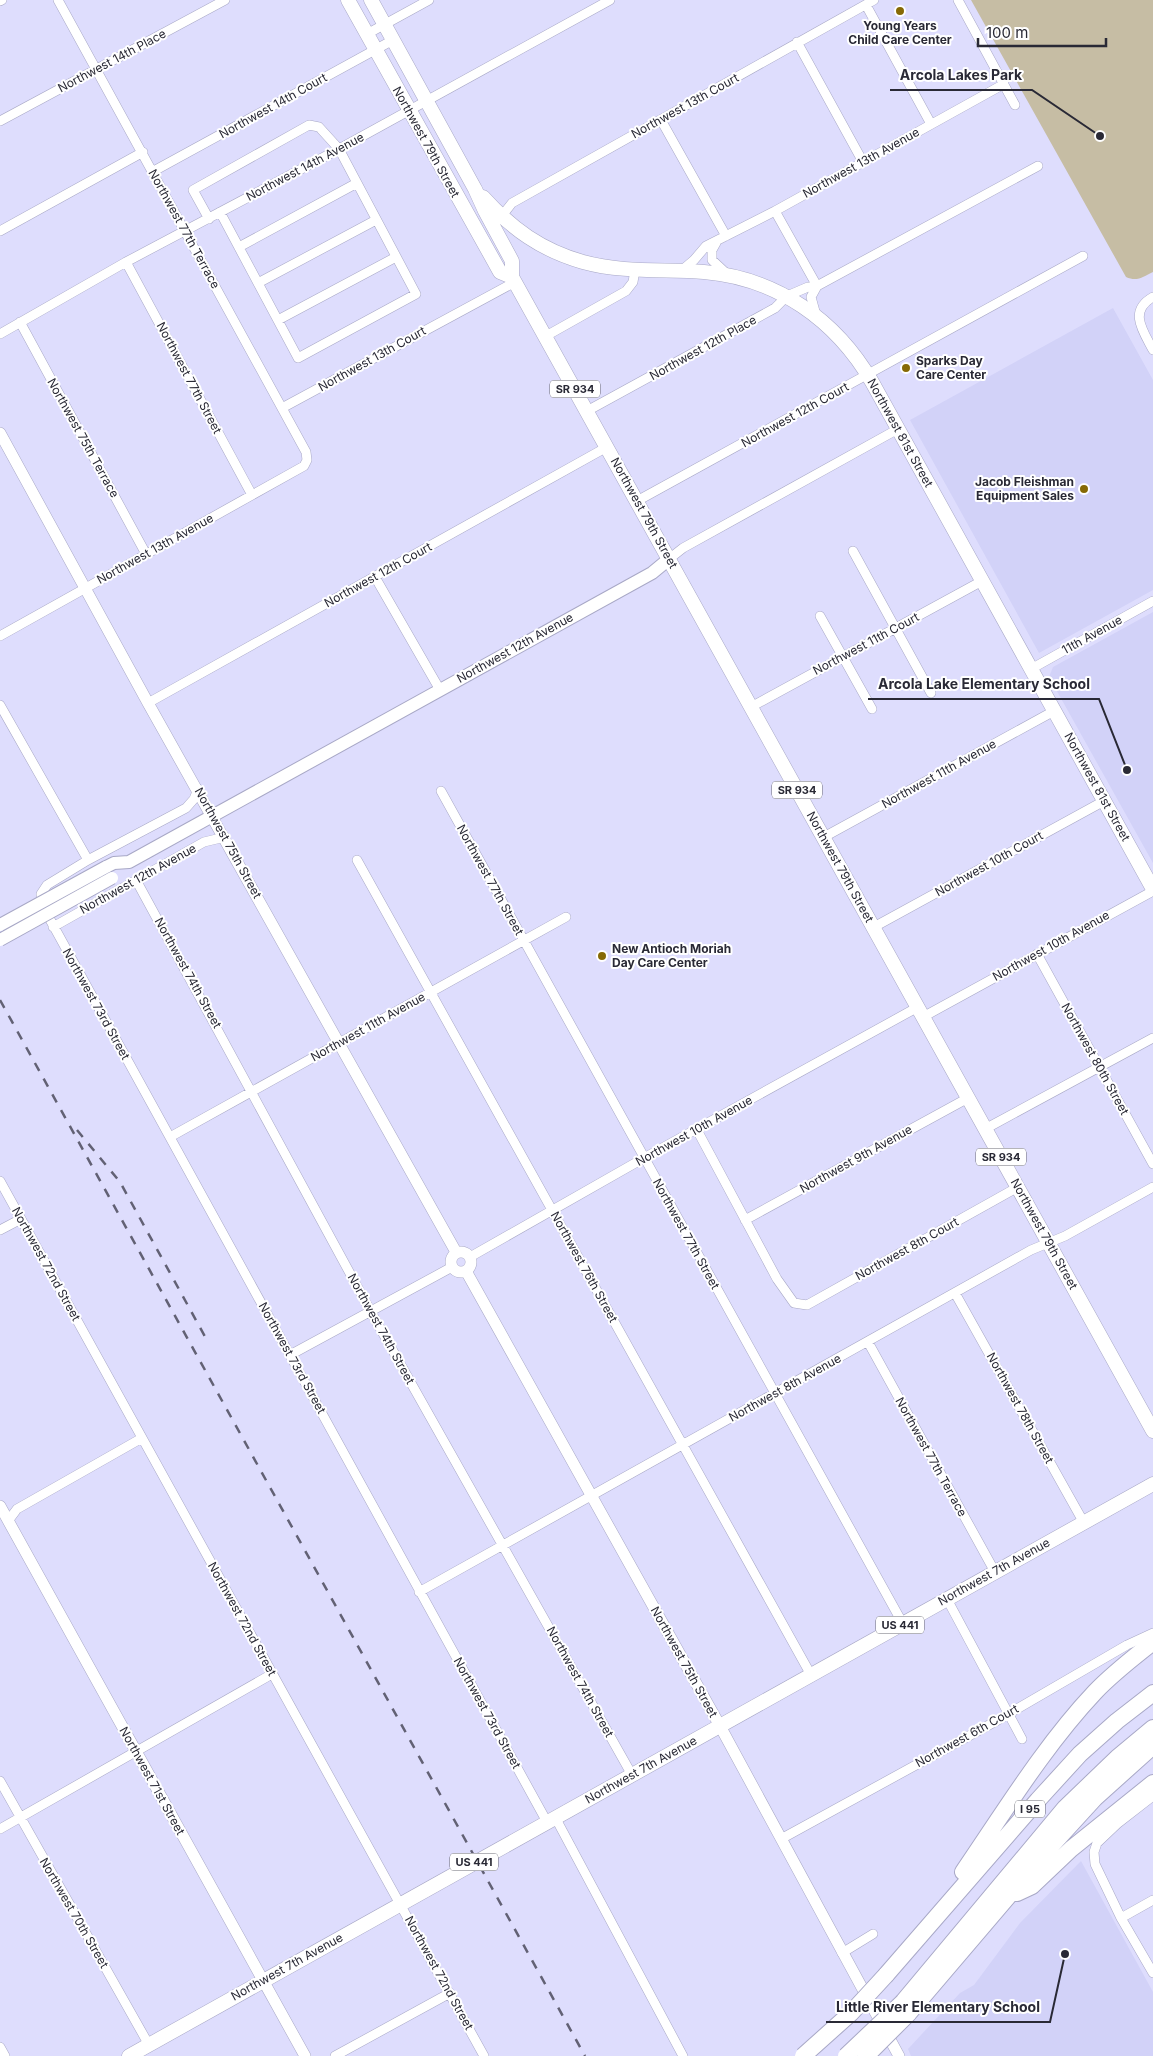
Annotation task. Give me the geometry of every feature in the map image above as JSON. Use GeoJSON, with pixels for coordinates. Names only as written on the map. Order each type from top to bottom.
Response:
{"type":"FeatureCollection","features":[{"type":"Feature","properties":{"kind":"highway"},"geometry":{"type":"LineString","coordinates":[[919,1937],[1016,1795],[1064,1729],[1095,1692],[1126,1663],[1153,1642]]}},
{"type":"Feature","properties":{"kind":"highway","name":"I 95"},"geometry":{"type":"LineString","coordinates":[[803,2056],[889,1980],[919,1937],[1080,1754],[1153,1692]]}},
{"type":"Feature","properties":{"kind":"highway"},"geometry":{"type":"LineString","coordinates":[[819,2056],[865,2013],[889,1980],[1061,1789],[1114,1737],[1153,1705]]}},
{"type":"Feature","properties":{"kind":"highway"},"geometry":{"type":"LineString","coordinates":[[866,2056],[1065,1808],[1117,1758],[1153,1728]]}},
{"type":"Feature","properties":{"kind":"highway"},"geometry":{"type":"LineString","coordinates":[[846,2056],[906,2008],[1009,1897],[1052,1845],[1095,1798],[1153,1746]]}},
{"type":"Feature","properties":{"kind":"highway"},"geometry":{"type":"LineString","coordinates":[[1009,1897],[1032,1886],[1071,1849],[1153,1784]]}},
{"type":"Feature","properties":{"kind":"main road","name":"Northwest 79th Street"},"geometry":{"type":"LineString","coordinates":[[348,0],[500,272],[514,279]]}},
{"type":"Feature","properties":{"kind":"main road","name":"Northwest 79th Street"},"geometry":{"type":"LineString","coordinates":[[371,0],[475,189],[485,212],[512,261],[514,279],[1153,1431]]}},
{"type":"Feature","properties":{"kind":"main road","name":"Northwest 81st Street"},"geometry":{"type":"LineString","coordinates":[[475,189],[501,217],[526,236],[564,255],[595,265],[635,270],[681,271],[729,276],[760,284],[787,296],[816,315],[849,348],[867,374],[898,429],[1153,890]]}},
{"type":"Feature","properties":{"kind":"main road","name":"Northwest 12th Avenue"},"geometry":{"type":"LineString","coordinates":[[0,926],[109,872],[120,874],[129,862],[652,573],[669,559]]}},
{"type":"Feature","properties":{"kind":"main road","name":"Northwest 12th Avenue"},"geometry":{"type":"LineString","coordinates":[[0,940],[109,872]]}},
{"type":"Feature","properties":{"kind":"main road","name":"Northwest 7th Avenue"},"geometry":{"type":"LineString","coordinates":[[129,2056],[1153,1484]]}},
{"type":"Feature","properties":{"kind":"street","name":"Northwest 77th Terrace"},"geometry":{"type":"LineString","coordinates":[[58,0],[306,452],[307,460]]}},
{"type":"Feature","properties":{"kind":"street","name":"Northwest 14th Place"},"geometry":{"type":"LineString","coordinates":[[0,121],[225,0]]}},
{"type":"Feature","properties":{"kind":"street"},"geometry":{"type":"LineString","coordinates":[[367,34],[428,0]]}},
{"type":"Feature","properties":{"kind":"street","name":"Northwest 14th Avenue"},"geometry":{"type":"LineString","coordinates":[[0,334],[126,262],[186,232],[610,0]]}},
{"type":"Feature","properties":{"kind":"street"},"geometry":{"type":"LineString","coordinates":[[958,0],[1016,105]]}},
{"type":"Feature","properties":{"kind":"street"},"geometry":{"type":"LineString","coordinates":[[870,2],[931,124]]}},
{"type":"Feature","properties":{"kind":"street","name":"Northwest 13th Court"},"geometry":{"type":"LineString","coordinates":[[501,217],[512,202],[870,2]]}},
{"type":"Feature","properties":{"kind":"street","name":"Northwest 14th Court"},"geometry":{"type":"LineString","coordinates":[[152,172],[393,40]]}},
{"type":"Feature","properties":{"kind":"street"},"geometry":{"type":"LineString","coordinates":[[797,42],[863,162]]}},
{"type":"Feature","properties":{"kind":"street","name":"Northwest 13th Avenue"},"geometry":{"type":"LineString","coordinates":[[681,271],[706,246],[1004,84]]}},
{"type":"Feature","properties":{"kind":"street"},"geometry":{"type":"LineString","coordinates":[[661,120],[722,238],[712,250],[712,260],[729,276]]}},
{"type":"Feature","properties":{"kind":"street"},"geometry":{"type":"LineString","coordinates":[[209,219],[193,190],[309,125],[318,127],[339,149],[416,294],[298,358],[220,212]]}},
{"type":"Feature","properties":{"kind":"street"},"geometry":{"type":"LineString","coordinates":[[0,231],[143,152]]}},
{"type":"Feature","properties":{"kind":"street","name":"Northwest 12th Place"},"geometry":{"type":"LineString","coordinates":[[587,411],[774,308],[787,296],[808,287],[817,286],[1038,166]]}},
{"type":"Feature","properties":{"kind":"street"},"geometry":{"type":"LineString","coordinates":[[239,246],[357,184]]}},
{"type":"Feature","properties":{"kind":"street"},"geometry":{"type":"LineString","coordinates":[[774,210],[817,286],[811,297],[816,315]]}},
{"type":"Feature","properties":{"kind":"street"},"geometry":{"type":"LineString","coordinates":[[258,283],[376,220]]}},
{"type":"Feature","properties":{"kind":"street","name":"Northwest 12th Court"},"geometry":{"type":"LineString","coordinates":[[637,502],[1083,256]]}},
{"type":"Feature","properties":{"kind":"street"},"geometry":{"type":"LineString","coordinates":[[278,320],[396,257]]}},
{"type":"Feature","properties":{"kind":"street","name":"Northwest 77th Street"},"geometry":{"type":"LineString","coordinates":[[126,262],[252,495]]}},
{"type":"Feature","properties":{"kind":"street"},"geometry":{"type":"LineString","coordinates":[[546,336],[626,291],[633,282],[635,270]]}},
{"type":"Feature","properties":{"kind":"street","name":"Northwest 13th Court"},"geometry":{"type":"LineString","coordinates":[[282,408],[514,279]]}},
{"type":"Feature","properties":{"kind":"street"},"geometry":{"type":"LineString","coordinates":[[1153,297],[1147,300],[1139,313],[1138,322],[1153,350]]}},
{"type":"Feature","properties":{"kind":"street","name":"Northwest 75th Terrace"},"geometry":{"type":"LineString","coordinates":[[20,322],[146,554]]}},
{"type":"Feature","properties":{"kind":"street","name":"Northwest 12th Avenue"},"geometry":{"type":"LineString","coordinates":[[669,559],[683,548],[898,429]]}},
{"type":"Feature","properties":{"kind":"street","name":"Northwest 75th Street"},"geometry":{"type":"LineString","coordinates":[[0,433],[148,703],[340,1042],[456,1252]]}},
{"type":"Feature","properties":{"kind":"street","name":"Northwest 12th Court"},"geometry":{"type":"LineString","coordinates":[[148,703],[607,447]]}},
{"type":"Feature","properties":{"kind":"street","name":"Northwest 13th Avenue"},"geometry":{"type":"LineString","coordinates":[[0,636],[304,466],[307,460]]}},
{"type":"Feature","properties":{"kind":"street"},"geometry":{"type":"LineString","coordinates":[[853,551],[931,693]]}},
{"type":"Feature","properties":{"kind":"street"},"geometry":{"type":"LineString","coordinates":[[376,577],[440,690]]}},
{"type":"Feature","properties":{"kind":"street","name":"Northwest 11th Court"},"geometry":{"type":"LineString","coordinates":[[751,707],[982,581]]}},
{"type":"Feature","properties":{"kind":"street","name":"11th Avenue"},"geometry":{"type":"LineString","coordinates":[[1031,669],[1153,601]]}},
{"type":"Feature","properties":{"kind":"street"},"geometry":{"type":"LineString","coordinates":[[820,616],[872,709]]}},
{"type":"Feature","properties":{"kind":"street"},"geometry":{"type":"LineString","coordinates":[[0,706],[88,860],[186,808],[194,800],[198,789]]}},
{"type":"Feature","properties":{"kind":"street","name":"Northwest 11th Avenue"},"geometry":{"type":"LineString","coordinates":[[824,837],[1054,711]]}},
{"type":"Feature","properties":{"kind":"street","name":"Northwest 77th Street"},"geometry":{"type":"LineString","coordinates":[[441,791],[903,1624]]}},
{"type":"Feature","properties":{"kind":"street","name":"Northwest 10th Court"},"geometry":{"type":"LineString","coordinates":[[874,927],[1104,801]]}},
{"type":"Feature","properties":{"kind":"street","name":"Northwest 12th Avenue"},"geometry":{"type":"LineString","coordinates":[[53,927],[204,842],[225,838]]}},
{"type":"Feature","properties":{"kind":"street","name":"Northwest 73rd Street"},"geometry":{"type":"LineString","coordinates":[[88,860],[47,885],[41,894],[42,905],[419,1592],[551,1820],[683,2056]]}},
{"type":"Feature","properties":{"kind":"street","name":"Northwest 76th Street"},"geometry":{"type":"LineString","coordinates":[[357,860],[811,1675]]}},
{"type":"Feature","properties":{"kind":"street","name":"Northwest 74th Street"},"geometry":{"type":"LineString","coordinates":[[136,880],[371,1312],[632,1775]]}},
{"type":"Feature","properties":{"kind":"street","name":"Northwest 10th Avenue"},"geometry":{"type":"LineString","coordinates":[[470,1257],[644,1158],[921,1012],[1037,954],[1153,890]]}},
{"type":"Feature","properties":{"kind":"street","name":"Northwest 11th Avenue"},"geometry":{"type":"LineString","coordinates":[[170,1137],[566,917]]}},
{"type":"Feature","properties":{"kind":"street","name":"Northwest 80th Street"},"geometry":{"type":"LineString","coordinates":[[1037,954],[1153,1164]]}},
{"type":"Feature","properties":{"kind":"street"},"geometry":{"type":"LineString","coordinates":[[986,1129],[1153,1038]]}},
{"type":"Feature","properties":{"kind":"street","name":"Northwest 9th Avenue"},"geometry":{"type":"LineString","coordinates":[[745,1220],[968,1098]]}},
{"type":"Feature","properties":{"kind":"street"},"geometry":{"type":"LineString","coordinates":[[697,1130],[745,1220]]}},
{"type":"Feature","properties":{"kind":"street","name":"Northwest 72nd Street"},"geometry":{"type":"LineString","coordinates":[[0,1181],[484,2056]]}},
{"type":"Feature","properties":{"kind":"street","name":"Northwest 8th Court"},"geometry":{"type":"LineString","coordinates":[[745,1220],[777,1279],[794,1303],[807,1305],[1018,1187]]}},
{"type":"Feature","properties":{"kind":"street","name":"Northwest 8th Avenue"},"geometry":{"type":"LineString","coordinates":[[419,1592],[1031,1250],[1049,1243],[1153,1187]]}},
{"type":"Feature","properties":{"kind":"street"},"geometry":{"type":"LineString","coordinates":[[0,1230],[20,1219]]}},
{"type":"Feature","properties":{"kind":"street"},"geometry":{"type":"LineString","coordinates":[[462,1251],[470,1257],[471,1266],[466,1271],[458,1272],[452,1267],[451,1259],[456,1252],[462,1251]]}},
{"type":"Feature","properties":{"kind":"street"},"geometry":{"type":"LineString","coordinates":[[290,1356],[452,1267]]}},
{"type":"Feature","properties":{"kind":"street","name":"Northwest 75th Street"},"geometry":{"type":"LineString","coordinates":[[466,1271],[720,1726],[899,2056]]}},
{"type":"Feature","properties":{"kind":"street","name":"Northwest 78th Street"},"geometry":{"type":"LineString","coordinates":[[956,1293],[1084,1522]]}},
{"type":"Feature","properties":{"kind":"street","name":"Northwest 77th Terrace"},"geometry":{"type":"LineString","coordinates":[[868,1342],[995,1572]]}},
{"type":"Feature","properties":{"kind":"street"},"geometry":{"type":"LineString","coordinates":[[4,1525],[17,1509],[142,1438]]}},
{"type":"Feature","properties":{"kind":"street","name":"Northwest 71st Street"},"geometry":{"type":"LineString","coordinates":[[0,1506],[4,1525],[136,1753],[305,2056]]}},
{"type":"Feature","properties":{"kind":"street"},"geometry":{"type":"LineString","coordinates":[[947,1599],[1022,1739]]}},
{"type":"Feature","properties":{"kind":"street","name":"Northwest 6th Court"},"geometry":{"type":"LineString","coordinates":[[780,1838],[1008,1713],[1127,1645],[1153,1634]]}},
{"type":"Feature","properties":{"kind":"street"},"geometry":{"type":"LineString","coordinates":[[0,1829],[272,1674]]}},
{"type":"Feature","properties":{"kind":"street","name":"Northwest 70th Street"},"geometry":{"type":"LineString","coordinates":[[0,1781],[149,2045]]}},
{"type":"Feature","properties":{"kind":"street"},"geometry":{"type":"LineString","coordinates":[[1153,1796],[1117,1824],[1097,1843],[1094,1852],[1095,1864],[1121,1918],[1153,1973]]}},
{"type":"Feature","properties":{"kind":"street"},"geometry":{"type":"LineString","coordinates":[[1121,1918],[1153,1900]]}},
{"type":"Feature","properties":{"kind":"street"},"geometry":{"type":"LineString","coordinates":[[842,1953],[873,1934]]}},
{"type":"Feature","properties":{"kind":"street"},"geometry":{"type":"LineString","coordinates":[[335,2056],[450,1994]]}},
{"type":"Feature","properties":{"kind":"street"},"geometry":{"type":"LineString","coordinates":[[0,2047],[5,2056]]}},
{"type":"Feature","properties":{"kind":"shaded area"},"geometry":{"type":"Polygon","coordinates":[[[971,0],[1153,0],[1153,272],[1137,279],[1126,277],[971,0]]]}},
{"type":"Feature","properties":{"kind":"shaded area"},"geometry":{"type":"Polygon","coordinates":[[[1113,308],[1153,380],[1153,590],[1039,653],[910,420],[1113,308]]]}},
{"type":"Feature","properties":{"kind":"shaded area"},"geometry":{"type":"Polygon","coordinates":[[[1153,612],[1153,863],[1049,677],[1053,667],[1153,612]]]}},
{"type":"Feature","properties":{"kind":"shaded area"},"geometry":{"type":"Polygon","coordinates":[[[1081,1861],[1153,1992],[1153,2056],[911,2056],[908,2049],[960,1993],[974,1985],[1020,1923],[1081,1861]]]}},
{"type":"Feature","properties":{"kind":"railway"},"geometry":{"type":"LineString","coordinates":[[0,1000],[585,2056]]}},
{"type":"Feature","properties":{"kind":"railway"},"geometry":{"type":"LineString","coordinates":[[77,1130],[120,1182],[208,1342]]}},
{"type":"Feature","properties":{"kind":"place","name":"Young Years Child Care Center"},"geometry":{"type":"Point","coordinates":[900,11]}},
{"type":"Feature","properties":{"kind":"place","name":"Arcola Lakes Park"},"geometry":{"type":"Point","coordinates":[1100,136]}},
{"type":"Feature","properties":{"kind":"place","name":"Sparks Day Care Center"},"geometry":{"type":"Point","coordinates":[906,368]}},
{"type":"Feature","properties":{"kind":"place","name":"Jacob Fleishman Equipment Sales"},"geometry":{"type":"Point","coordinates":[1084,489]}},
{"type":"Feature","properties":{"kind":"place","name":"Arcola Lake Elementary School"},"geometry":{"type":"Point","coordinates":[1127,770]}},
{"type":"Feature","properties":{"kind":"place","name":"New Antioch Moriah Day Care Center"},"geometry":{"type":"Point","coordinates":[602,956]}},
{"type":"Feature","properties":{"kind":"place","name":"Little River Elementary School"},"geometry":{"type":"Point","coordinates":[1065,1954]}}]}
